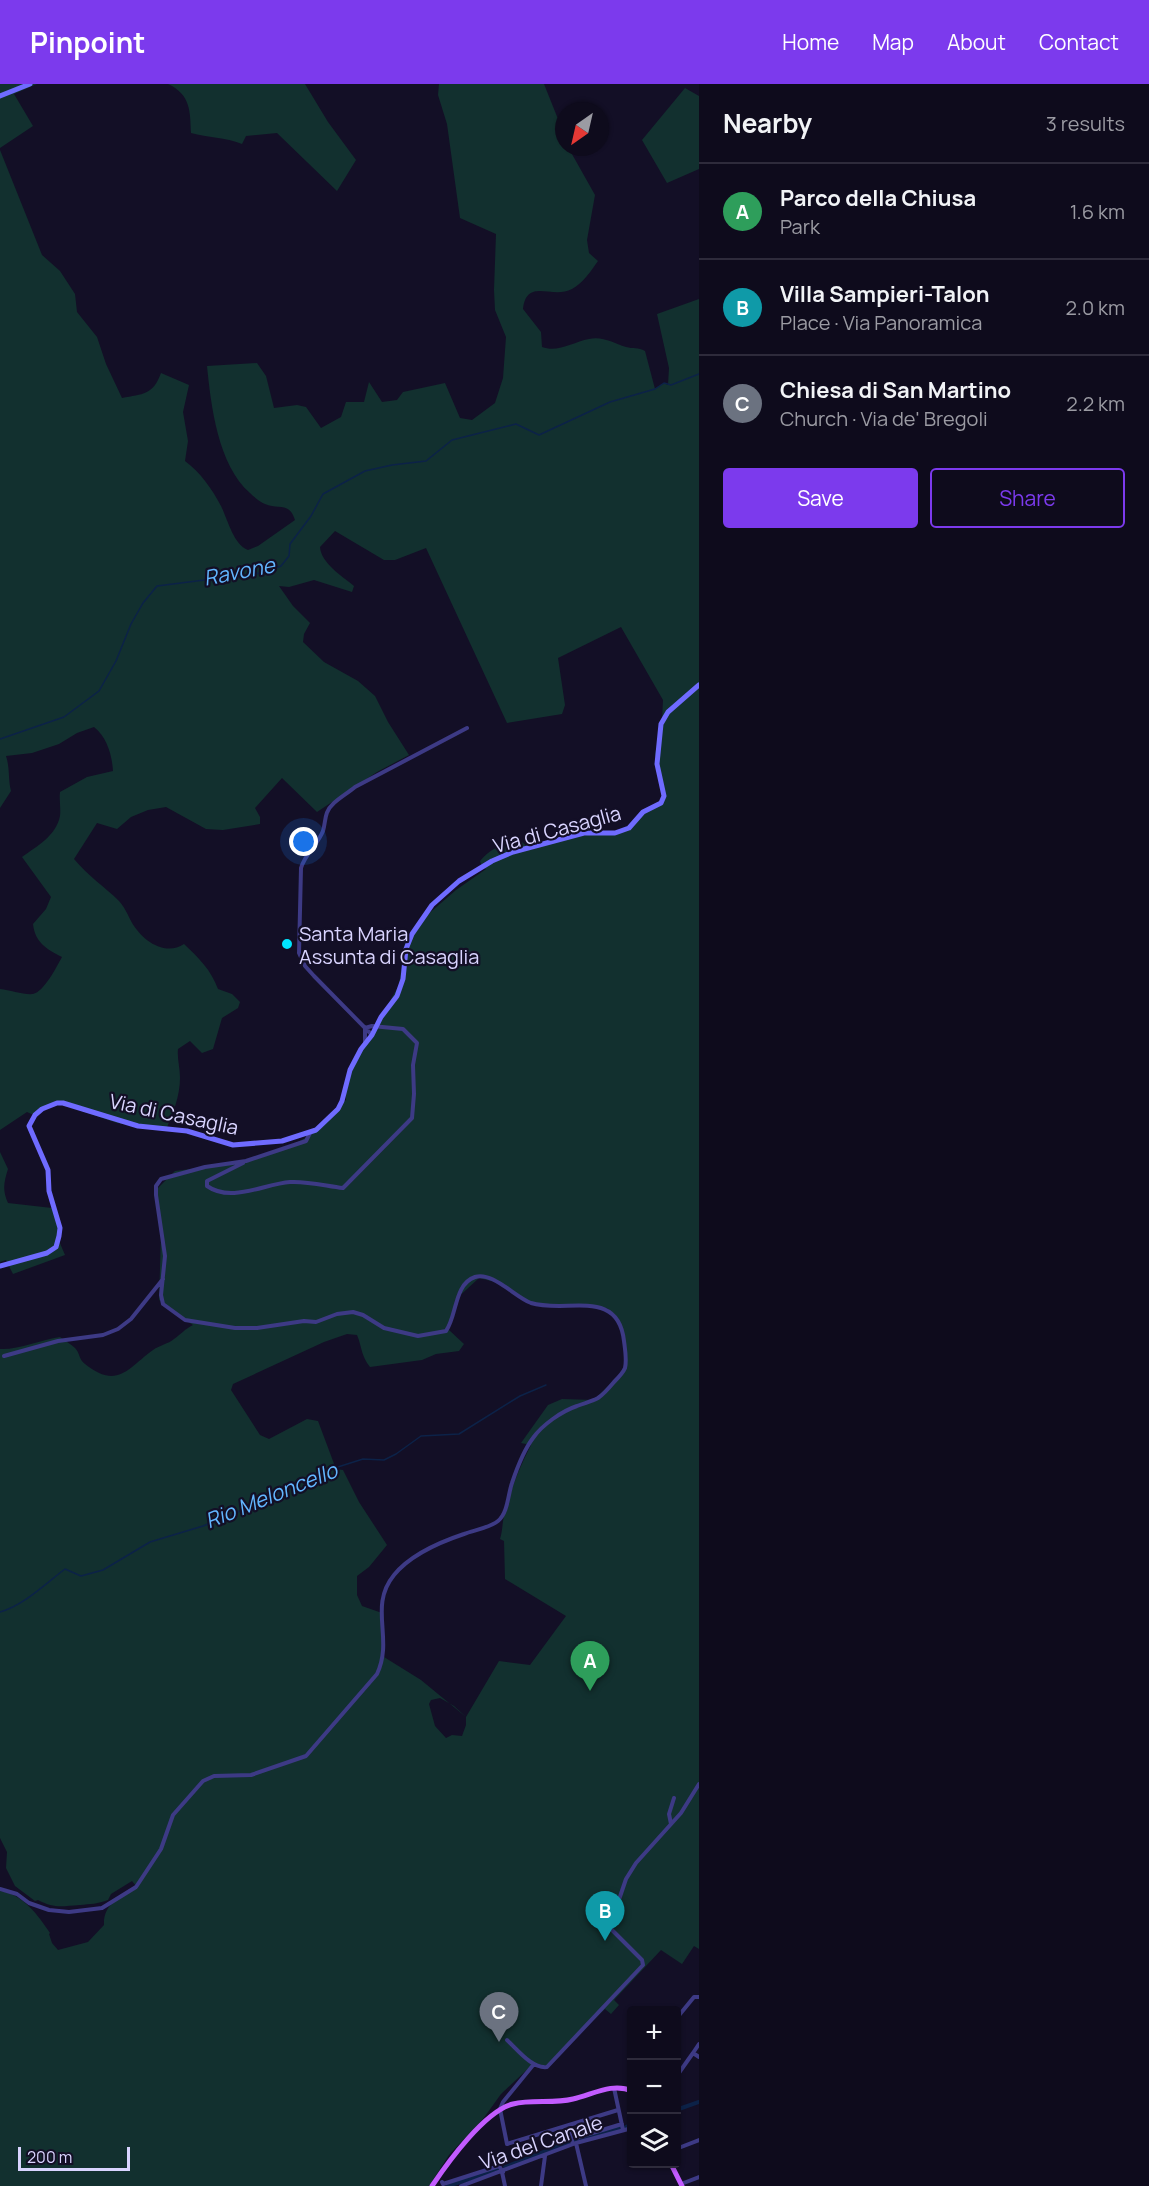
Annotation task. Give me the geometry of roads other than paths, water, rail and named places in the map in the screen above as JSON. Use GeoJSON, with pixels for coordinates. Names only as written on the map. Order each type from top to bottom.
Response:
{"type":"FeatureCollection","features":[{"type":"Feature","properties":{"kind":"main road"},"geometry":{"type":"LineString","coordinates":[[432,2186],[472,2136],[491,2115],[500,2109],[519,2103],[569,2100],[614,2088],[627,2088]]}},
{"type":"Feature","properties":{"kind":"main road"},"geometry":{"type":"LineString","coordinates":[[674,2168],[683,2185]]}},
{"type":"Feature","properties":{"kind":"street"},"geometry":{"type":"LineString","coordinates":[[0,96],[30,84]]}},
{"type":"Feature","properties":{"kind":"street","name":"Via di Casaglia"},"geometry":{"type":"LineString","coordinates":[[0,1266],[47,1253],[56,1247],[58,1242],[60,1228],[51,1201],[48,1170],[29,1126],[35,1114],[50,1105],[63,1102],[138,1126],[187,1131],[233,1145],[282,1141],[316,1130],[338,1109],[350,1070],[381,1017],[397,996],[403,979],[406,949],[412,934],[432,905],[459,881],[492,861],[513,852],[584,833],[615,833],[629,828],[643,812],[661,803],[664,796],[657,764],[661,724],[668,712],[699,685]]}},
{"type":"Feature","properties":{"kind":"street"},"geometry":{"type":"LineString","coordinates":[[372,1035],[305,966],[299,953],[303,859],[322,832],[325,816],[334,803],[344,798],[355,787],[467,728]]}},
{"type":"Feature","properties":{"kind":"street"},"geometry":{"type":"LineString","coordinates":[[310,1133],[306,1141],[246,1161],[207,1181],[207,1186],[213,1190],[239,1193],[291,1182],[343,1188],[406,1126],[412,1116],[413,1065],[417,1043],[403,1029],[372,1026],[365,1028]]}},
{"type":"Feature","properties":{"kind":"street"},"geometry":{"type":"LineString","coordinates":[[364,1044],[365,1028]]}},
{"type":"Feature","properties":{"kind":"street"},"geometry":{"type":"LineString","coordinates":[[0,1889],[17,1894],[49,1910],[69,1912],[102,1908],[136,1887],[161,1849],[172,1815],[201,1783],[214,1776],[251,1775],[293,1761],[311,1752],[377,1674],[382,1663],[384,1649],[382,1594],[395,1574],[418,1554],[453,1537],[492,1525],[502,1517],[513,1479],[535,1435],[566,1411],[596,1400],[604,1394],[624,1369],[625,1349],[622,1326],[609,1311],[592,1306],[534,1304],[522,1299],[497,1282],[480,1276],[470,1279],[464,1287],[457,1299],[450,1326],[439,1334],[418,1336],[399,1332],[384,1328],[363,1315],[353,1312],[337,1314],[316,1322],[304,1321],[257,1328],[235,1328],[185,1320],[163,1304],[161,1296],[165,1256],[156,1186],[161,1179],[205,1167],[246,1161]]}},
{"type":"Feature","properties":{"kind":"street"},"geometry":{"type":"LineString","coordinates":[[4,1356],[58,1341],[103,1335],[118,1329],[131,1319],[163,1279]]}},
{"type":"Feature","properties":{"kind":"street"},"geometry":{"type":"LineString","coordinates":[[507,2040],[534,2064],[542,2067],[549,2066],[643,1965],[642,1960],[610,1926],[626,1879],[636,1863],[671,1824],[699,1784]]}},
{"type":"Feature","properties":{"kind":"street"},"geometry":{"type":"LineString","coordinates":[[671,1824],[669,1814],[674,1798]]}},
{"type":"Feature","properties":{"kind":"street"},"geometry":{"type":"LineString","coordinates":[[681,2012],[690,2000],[699,1997]]}},
{"type":"Feature","properties":{"kind":"street"},"geometry":{"type":"LineString","coordinates":[[681,2071],[699,2044]]}},
{"type":"Feature","properties":{"kind":"street"},"geometry":{"type":"LineString","coordinates":[[693,2053],[699,2057]]}},
{"type":"Feature","properties":{"kind":"street"},"geometry":{"type":"LineString","coordinates":[[534,2064],[503,2102],[500,2109],[507,2144],[618,2110]]}},
{"type":"Feature","properties":{"kind":"street"},"geometry":{"type":"LineString","coordinates":[[614,2088],[623,2130]]}},
{"type":"Feature","properties":{"kind":"street"},"geometry":{"type":"LineString","coordinates":[[575,2142],[622,2124]]}},
{"type":"Feature","properties":{"kind":"street"},"geometry":{"type":"LineString","coordinates":[[567,2126],[575,2142],[586,2186]]}},
{"type":"Feature","properties":{"kind":"street","name":"Via del Canale"},"geometry":{"type":"LineString","coordinates":[[461,2186],[503,2172],[575,2142],[627,2129]]}},
{"type":"Feature","properties":{"kind":"street"},"geometry":{"type":"LineString","coordinates":[[681,2147],[699,2140]]}},
{"type":"Feature","properties":{"kind":"street"},"geometry":{"type":"LineString","coordinates":[[541,2186],[545,2155]]}},
{"type":"Feature","properties":{"kind":"street"},"geometry":{"type":"LineString","coordinates":[[442,2182],[443,2184],[499,2166],[503,2172],[505,2186]]}},
{"type":"Feature","properties":{"kind":"street"},"geometry":{"type":"LineString","coordinates":[[683,2185],[699,2177]]}},
{"type":"Feature","properties":{"kind":"waterway","name":"Ravone"},"geometry":{"type":"LineString","coordinates":[[0,739],[64,717],[99,691],[116,661],[131,624],[143,603],[157,586],[260,573],[281,566],[289,556],[290,544],[311,516],[323,494],[365,471],[426,461],[452,440],[516,424],[539,435],[610,402],[655,389],[664,383],[671,385],[699,374]]}},
{"type":"Feature","properties":{"kind":"waterway","name":"Rio Meloncello"},"geometry":{"type":"LineString","coordinates":[[0,1612],[26,1599],[65,1569],[81,1576],[103,1570],[150,1542],[203,1526],[260,1503],[322,1472],[363,1459],[384,1460],[421,1436],[459,1434],[520,1396],[546,1385]]}},
{"type":"Feature","properties":{"kind":"waterway"},"geometry":{"type":"LineString","coordinates":[[681,2108],[699,2102]]}},
{"type":"Feature","properties":{"kind":"waterway"},"geometry":{"type":"LineString","coordinates":[[575,2141],[619,2128]]}},
{"type":"Feature","properties":{"kind":"waterway"},"geometry":{"type":"LineString","coordinates":[[505,2167],[569,2142]]}},
{"type":"Feature","properties":{"kind":"waterway"},"geometry":{"type":"LineString","coordinates":[[448,2186],[497,2170]]}},
{"type":"Feature","properties":{"kind":"place","name":"Santa Maria Assunta di Casaglia"},"geometry":{"type":"Point","coordinates":[287,944]}},
{"type":"Feature","properties":{"kind":"place","name":"Parco della Chiusa"},"geometry":{"type":"Point","coordinates":[590,1691]}},
{"type":"Feature","properties":{"kind":"place","name":"Villa Sampieri-Talon"},"geometry":{"type":"Point","coordinates":[605,1941]}},
{"type":"Feature","properties":{"kind":"place","name":"Chiesa di San Martino"},"geometry":{"type":"Point","coordinates":[499,2042]}}]}
